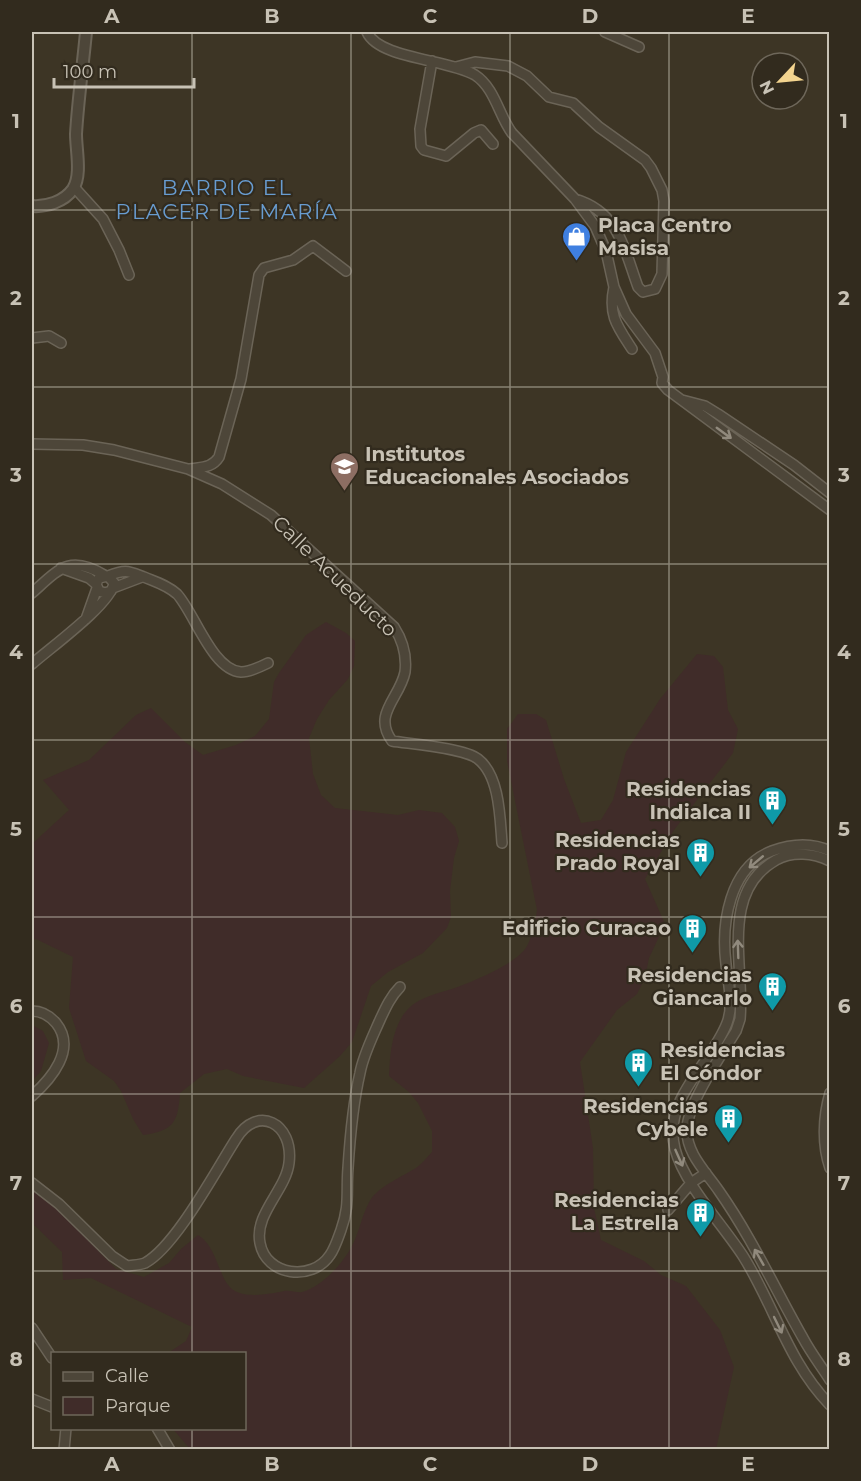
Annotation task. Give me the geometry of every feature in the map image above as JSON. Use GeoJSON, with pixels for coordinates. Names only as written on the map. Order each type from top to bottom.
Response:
{"type":"FeatureCollection","features":[{"type":"Feature","properties":{"kind":"street"},"geometry":{"type":"LineString","coordinates":[[32,206],[58,201],[67,196],[74,187],[77,170],[76,134],[86,32]]}},
{"type":"Feature","properties":{"kind":"street"},"geometry":{"type":"LineString","coordinates":[[367,32],[377,45],[456,67],[478,77],[487,87],[512,133],[575,200],[595,226],[601,237],[614,287],[626,314],[655,353],[663,383],[677,399],[830,510]]}},
{"type":"Feature","properties":{"kind":"street"},"geometry":{"type":"LineString","coordinates":[[605,32],[639,47]]}},
{"type":"Feature","properties":{"kind":"street"},"geometry":{"type":"LineString","coordinates":[[432,61],[420,129],[421,146],[424,150],[446,156],[481,130],[493,144]]}},
{"type":"Feature","properties":{"kind":"street"},"geometry":{"type":"LineString","coordinates":[[456,67],[475,62],[508,66],[519,71],[549,97],[573,102],[599,127],[645,160],[662,190],[664,201],[662,274],[655,289],[643,292],[638,287],[617,231],[609,218],[587,203],[575,200]]}},
{"type":"Feature","properties":{"kind":"street"},"geometry":{"type":"LineString","coordinates":[[74,187],[103,219],[129,275]]}},
{"type":"Feature","properties":{"kind":"street"},"geometry":{"type":"LineString","coordinates":[[188,470],[208,466],[219,457],[241,379],[258,275],[264,267],[293,260],[313,246],[346,271]]}},
{"type":"Feature","properties":{"kind":"street"},"geometry":{"type":"LineString","coordinates":[[614,287],[611,306],[613,316],[632,349]]}},
{"type":"Feature","properties":{"kind":"street"},"geometry":{"type":"LineString","coordinates":[[32,338],[49,336],[61,343]]}},
{"type":"Feature","properties":{"kind":"street"},"geometry":{"type":"LineString","coordinates":[[677,399],[705,406],[794,465],[830,493]]}},
{"type":"Feature","properties":{"kind":"street","name":"Calle Acueducto"},"geometry":{"type":"LineString","coordinates":[[32,444],[99,447],[188,470],[222,484],[272,515],[394,627],[405,652],[404,674],[384,722],[386,732],[392,741],[437,747],[477,758],[493,783],[500,807],[502,843]]}},
{"type":"Feature","properties":{"kind":"street"},"geometry":{"type":"LineString","coordinates":[[32,593],[61,568],[68,565],[89,567],[114,583],[112,590],[86,620],[32,664]]}},
{"type":"Feature","properties":{"kind":"street"},"geometry":{"type":"LineString","coordinates":[[61,568],[89,578],[105,593],[142,577]]}},
{"type":"Feature","properties":{"kind":"street"},"geometry":{"type":"LineString","coordinates":[[86,620],[99,578],[130,572],[162,584],[177,595],[187,608],[201,635],[230,668],[239,672],[247,671],[268,663]]}},
{"type":"Feature","properties":{"kind":"street"},"geometry":{"type":"LineString","coordinates":[[830,851],[808,844],[774,850],[755,860],[735,887],[730,901],[725,934],[725,961],[730,1003],[727,1022],[719,1039],[693,1076],[674,1117],[672,1133],[675,1150],[691,1183],[744,1257],[803,1372],[830,1405]]}},
{"type":"Feature","properties":{"kind":"street"},"geometry":{"type":"LineString","coordinates":[[830,861],[816,855],[801,853],[780,858],[757,875],[742,902],[738,944],[740,1019],[736,1031],[696,1101],[686,1130],[693,1154],[741,1224],[779,1290],[801,1335],[830,1380]]}},
{"type":"Feature","properties":{"kind":"street"},"geometry":{"type":"LineString","coordinates":[[32,1183],[59,1204],[112,1256],[127,1266],[144,1263],[174,1236],[241,1130],[262,1121],[273,1122],[288,1137],[289,1165],[260,1227],[260,1243],[272,1265],[283,1271],[296,1273],[308,1271],[320,1265],[330,1257],[348,1211],[348,1168],[360,1071],[392,995],[400,987]]}},
{"type":"Feature","properties":{"kind":"street"},"geometry":{"type":"LineString","coordinates":[[32,1011],[40,1011],[52,1018],[61,1029],[64,1043],[62,1057],[54,1071],[32,1096]]}},
{"type":"Feature","properties":{"kind":"street"},"geometry":{"type":"LineString","coordinates":[[830,1093],[826,1107],[824,1140],[830,1168]]}},
{"type":"Feature","properties":{"kind":"street"},"geometry":{"type":"LineString","coordinates":[[668,1210],[691,1183],[706,1173]]}},
{"type":"Feature","properties":{"kind":"street"},"geometry":{"type":"LineString","coordinates":[[32,1328],[51,1356]]}},
{"type":"Feature","properties":{"kind":"street"},"geometry":{"type":"LineString","coordinates":[[32,1399],[51,1407]]}},
{"type":"Feature","properties":{"kind":"street"},"geometry":{"type":"LineString","coordinates":[[64,1449],[66,1430]]}},
{"type":"Feature","properties":{"kind":"street"},"geometry":{"type":"LineString","coordinates":[[158,1430],[170,1449]]}},
{"type":"Feature","properties":{"kind":"green space"},"geometry":{"type":"Polygon","coordinates":[[[326,622],[355,641],[354,666],[348,679],[329,700],[309,738],[313,774],[321,795],[335,808],[398,815],[419,810],[442,813],[455,827],[459,841],[454,858],[450,891],[451,917],[447,928],[423,953],[388,972],[371,986],[352,1042],[340,1056],[304,1088],[243,1076],[227,1069],[204,1074],[180,1093],[176,1118],[168,1128],[143,1135],[114,1081],[86,1061],[69,1008],[73,957],[36,939],[32,940],[32,844],[69,810],[43,780],[89,760],[136,715],[151,708],[185,742],[203,755],[236,745],[255,736],[269,719],[274,682],[279,673],[306,635],[326,622]]]}},
{"type":"Feature","properties":{"kind":"green space"},"geometry":{"type":"Polygon","coordinates":[[[697,654],[714,656],[723,667],[728,710],[738,729],[733,753],[674,830],[645,879],[665,924],[649,958],[645,978],[637,994],[617,1010],[580,1062],[593,1148],[594,1208],[601,1240],[644,1261],[661,1275],[686,1286],[720,1330],[734,1367],[716,1449],[190,1449],[174,1430],[246,1430],[246,1352],[170,1352],[186,1341],[192,1327],[91,1278],[63,1280],[62,1252],[32,1223],[32,1183],[116,1269],[144,1277],[169,1263],[198,1235],[210,1248],[229,1287],[240,1293],[259,1295],[287,1291],[302,1292],[324,1280],[348,1253],[368,1204],[375,1194],[418,1166],[432,1152],[432,1131],[418,1103],[409,1092],[389,1076],[393,1039],[399,1022],[410,1007],[425,998],[471,982],[504,966],[522,953],[534,928],[537,910],[507,761],[507,729],[518,714],[536,714],[546,720],[564,779],[581,823],[601,820],[613,800],[626,752],[660,699],[697,654]]]}},
{"type":"Feature","properties":{"kind":"green space"},"geometry":{"type":"Polygon","coordinates":[[[32,1025],[43,1031],[49,1043],[41,1071],[32,1081],[32,1025]]]}},
{"type":"Feature","properties":{"kind":"place","name":"Placa Centro Masisa"},"geometry":{"type":"Point","coordinates":[577,262]}},
{"type":"Feature","properties":{"kind":"place","name":"Institutos Educacionales Asociados"},"geometry":{"type":"Point","coordinates":[344,492]}},
{"type":"Feature","properties":{"kind":"place","name":"Residencias Indialca II"},"geometry":{"type":"Point","coordinates":[772,826]}},
{"type":"Feature","properties":{"kind":"place","name":"Residencias Prado Royal"},"geometry":{"type":"Point","coordinates":[701,878]}},
{"type":"Feature","properties":{"kind":"place","name":"Edificio Curacao"},"geometry":{"type":"Point","coordinates":[692,954]}},
{"type":"Feature","properties":{"kind":"place","name":"Residencias Giancarlo"},"geometry":{"type":"Point","coordinates":[773,1012]}},
{"type":"Feature","properties":{"kind":"place","name":"Residencias El Cóndor"},"geometry":{"type":"Point","coordinates":[639,1088]}},
{"type":"Feature","properties":{"kind":"place","name":"Residencias Cybele"},"geometry":{"type":"Point","coordinates":[729,1144]}},
{"type":"Feature","properties":{"kind":"place","name":"Residencias La Estrella"},"geometry":{"type":"Point","coordinates":[700,1238]}},
{"type":"Feature","properties":{"kind":"district","name":"BARRIO EL PLACER DE MARÍA"},"geometry":{"type":"Point","coordinates":[227,200]}}]}
